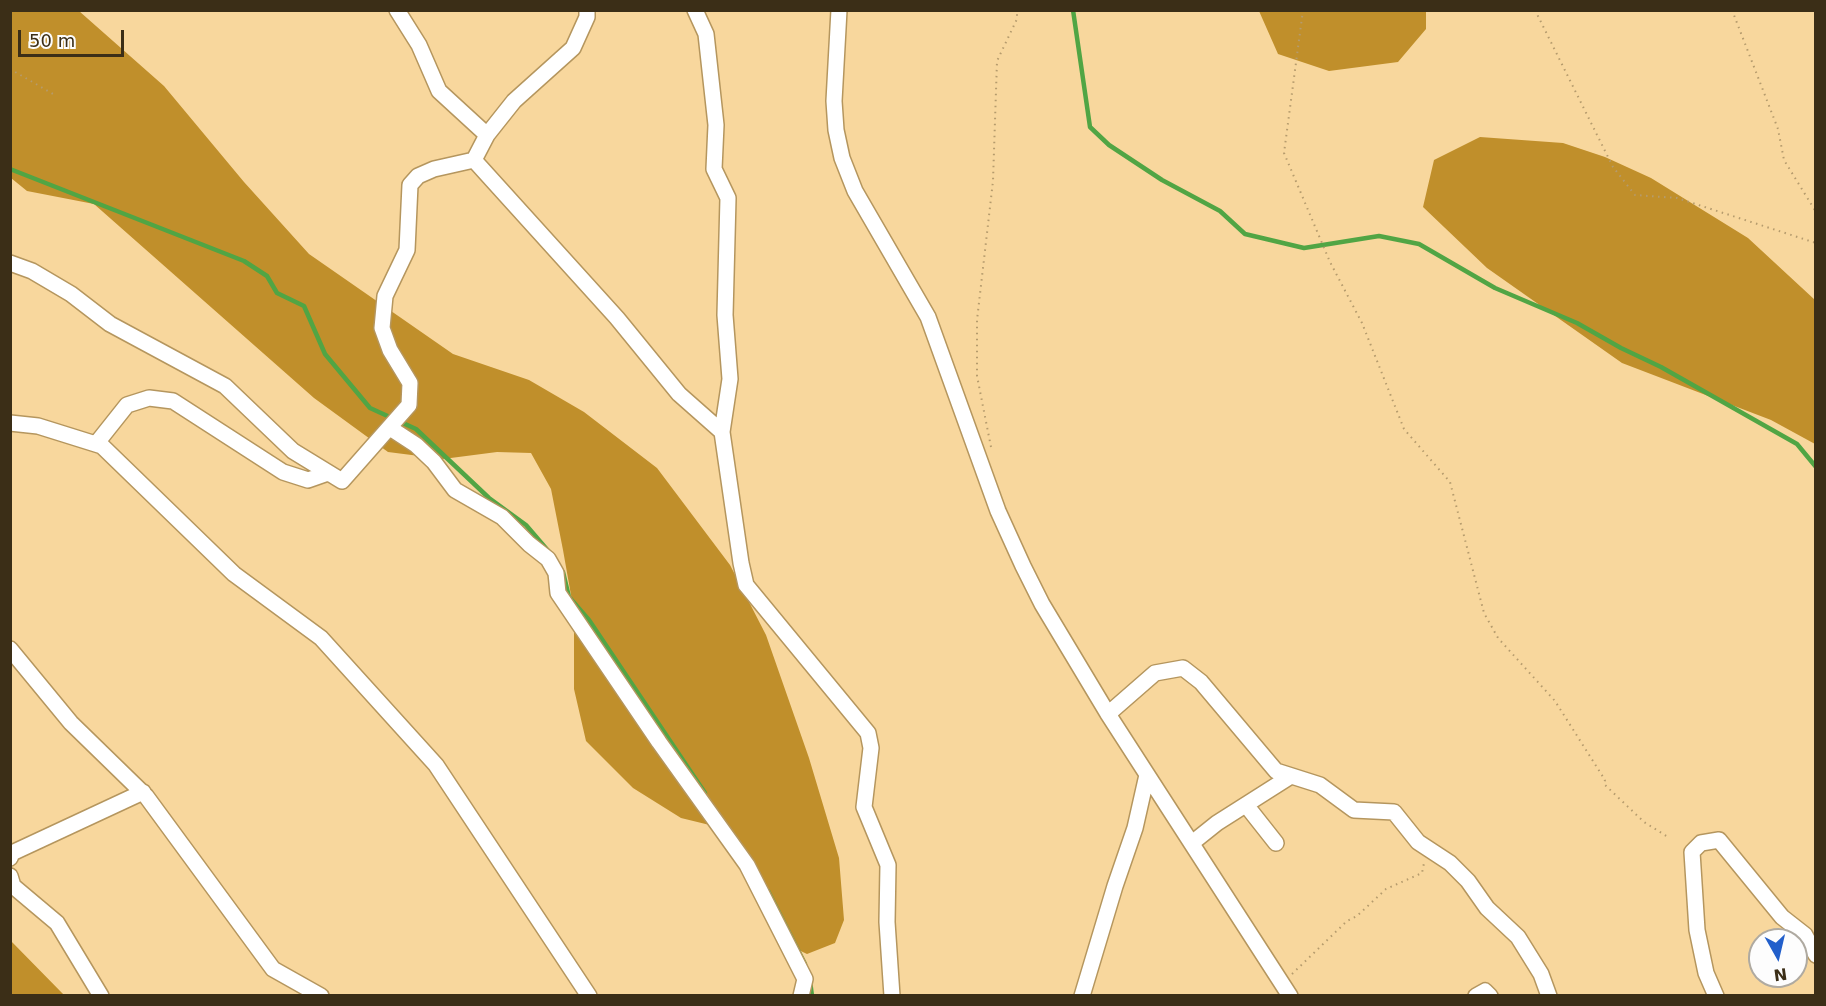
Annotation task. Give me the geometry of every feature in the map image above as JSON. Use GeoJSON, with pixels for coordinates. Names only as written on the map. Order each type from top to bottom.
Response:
{"type":"FeatureCollection","features":[{"type":"Feature","properties":{"kind":"street"},"geometry":{"type":"LineString","coordinates":[[397,10],[419,45],[439,91],[487,135]]}},
{"type":"Feature","properties":{"kind":"street"},"geometry":{"type":"LineString","coordinates":[[10,263],[32,271],[71,294],[110,324],[225,386],[293,451],[342,481],[409,405],[410,383],[390,350],[382,328],[385,296],[407,250],[410,185],[418,176],[434,169],[474,160],[487,135],[514,101],[573,48],[587,17],[587,10]]}},
{"type":"Feature","properties":{"kind":"street"},"geometry":{"type":"LineString","coordinates":[[695,10],[706,34],[716,125],[714,169],[728,198],[725,315],[730,379],[722,432],[746,585],[868,733],[871,748],[864,807],[888,865],[887,922],[891,996]]}},
{"type":"Feature","properties":{"kind":"street"},"geometry":{"type":"LineString","coordinates":[[839,10],[834,101],[836,130],[842,158],[855,191],[928,316],[998,512],[1032,585],[1108,714],[1286,989]]}},
{"type":"Feature","properties":{"kind":"street"},"geometry":{"type":"LineString","coordinates":[[474,160],[582,277],[679,394],[722,432]]}},
{"type":"Feature","properties":{"kind":"street"},"geometry":{"type":"LineString","coordinates":[[96,444],[127,405],[149,398],[172,401],[282,472],[308,480],[328,473]]}},
{"type":"Feature","properties":{"kind":"street"},"geometry":{"type":"LineString","coordinates":[[10,423],[38,426],[102,446],[234,574],[321,638],[436,765],[589,996]]}},
{"type":"Feature","properties":{"kind":"street"},"geometry":{"type":"LineString","coordinates":[[391,427],[416,445],[434,462],[455,490],[502,517],[548,559],[556,573],[558,593],[659,742],[747,865],[805,979],[801,996]]}},
{"type":"Feature","properties":{"kind":"street"},"geometry":{"type":"LineString","coordinates":[[10,649],[71,723],[142,792],[273,969],[321,996]]}},
{"type":"Feature","properties":{"kind":"street"},"geometry":{"type":"LineString","coordinates":[[1108,714],[1155,673],[1183,668],[1201,682],[1276,771],[1320,785],[1354,810],[1394,812],[1418,842],[1450,863],[1468,881],[1487,908],[1518,937],[1541,974],[1549,996]]}},
{"type":"Feature","properties":{"kind":"street"},"geometry":{"type":"LineString","coordinates":[[1082,996],[1115,886],[1136,828],[1148,775]]}},
{"type":"Feature","properties":{"kind":"street"},"geometry":{"type":"LineString","coordinates":[[1192,843],[1217,823],[1291,776]]}},
{"type":"Feature","properties":{"kind":"street"},"geometry":{"type":"LineString","coordinates":[[10,858],[12,853],[142,792]]}},
{"type":"Feature","properties":{"kind":"street"},"geometry":{"type":"LineString","coordinates":[[1245,805],[1276,843]]}},
{"type":"Feature","properties":{"kind":"street"},"geometry":{"type":"LineString","coordinates":[[1716,996],[1706,973],[1697,930],[1692,852],[1701,843],[1719,840],[1782,917],[1805,935],[1815,955]]}},
{"type":"Feature","properties":{"kind":"street"},"geometry":{"type":"LineString","coordinates":[[10,876],[13,886],[57,923],[101,996]]}},
{"type":"Feature","properties":{"kind":"street"},"geometry":{"type":"LineString","coordinates":[[1476,996],[1485,991],[1490,996]]}},
{"type":"Feature","properties":{"kind":"path"},"geometry":{"type":"LineString","coordinates":[[981,465],[992,446],[981,406],[977,364],[977,320],[993,182],[997,61],[1017,19],[1017,10]]}},
{"type":"Feature","properties":{"kind":"path"},"geometry":{"type":"LineString","coordinates":[[1303,10],[1284,153],[1327,254],[1362,323],[1404,429],[1450,482],[1484,613],[1498,638],[1555,701],[1605,780],[1604,784],[1644,822],[1668,837]]}},
{"type":"Feature","properties":{"kind":"path"},"geometry":{"type":"LineString","coordinates":[[1535,10],[1613,167],[1635,195],[1677,198],[1815,243]]}},
{"type":"Feature","properties":{"kind":"path"},"geometry":{"type":"LineString","coordinates":[[1732,10],[1778,129],[1784,160],[1815,212]]}},
{"type":"Feature","properties":{"kind":"path"},"geometry":{"type":"LineString","coordinates":[[10,69],[55,95]]}},
{"type":"Feature","properties":{"kind":"path"},"geometry":{"type":"LineString","coordinates":[[1286,989],[1347,921],[1357,916],[1386,890],[1422,873],[1428,848]]}},
{"type":"Feature","properties":{"kind":"shaded area"},"geometry":{"type":"Polygon","coordinates":[[[10,11],[79,11],[164,86],[244,182],[309,254],[453,354],[529,380],[584,412],[657,468],[730,565],[766,635],[809,758],[839,858],[844,920],[835,943],[807,954],[784,943],[726,829],[681,818],[633,788],[586,741],[574,689],[574,612],[563,550],[551,489],[531,453],[497,452],[443,459],[388,452],[314,398],[94,204],[27,191],[11,178],[10,11]]]}},
{"type":"Feature","properties":{"kind":"shaded area"},"geometry":{"type":"Polygon","coordinates":[[[1259,11],[1426,11],[1426,29],[1398,62],[1329,71],[1278,54],[1259,11]]]}},
{"type":"Feature","properties":{"kind":"shaded area"},"geometry":{"type":"Polygon","coordinates":[[[1480,137],[1563,143],[1605,157],[1651,178],[1748,238],[1815,300],[1815,444],[1771,420],[1622,363],[1487,268],[1423,207],[1434,160],[1480,137]]]}},
{"type":"Feature","properties":{"kind":"shaded area"},"geometry":{"type":"Polygon","coordinates":[[[11,941],[64,995],[11,995],[11,941]]]}},
{"type":"Feature","properties":{"kind":"waterway"},"geometry":{"type":"LineString","coordinates":[[1073,10],[1090,127],[1109,145],[1162,180],[1220,211],[1245,234],[1304,248],[1379,236],[1419,244],[1495,288],[1577,323],[1661,367],[1797,444],[1816,467]]}},
{"type":"Feature","properties":{"kind":"waterway"},"geometry":{"type":"LineString","coordinates":[[10,169],[244,261],[267,276],[277,293],[304,306],[325,354],[370,408],[416,429],[489,498],[526,525],[550,553]]}},
{"type":"Feature","properties":{"kind":"waterway"},"geometry":{"type":"LineString","coordinates":[[563,572],[569,597],[589,620],[705,793]]}},
{"type":"Feature","properties":{"kind":"waterway"},"geometry":{"type":"LineString","coordinates":[[768,891],[805,964]]}},
{"type":"Feature","properties":{"kind":"waterway"},"geometry":{"type":"LineString","coordinates":[[810,981],[812,996]]}}]}
